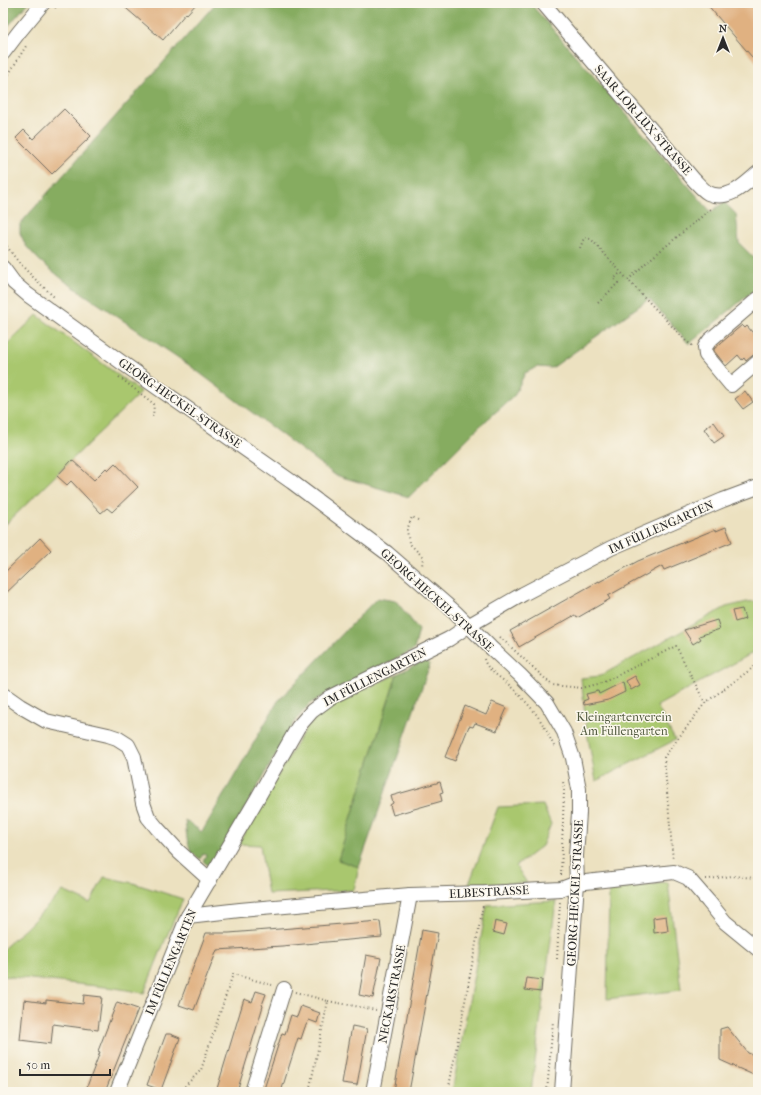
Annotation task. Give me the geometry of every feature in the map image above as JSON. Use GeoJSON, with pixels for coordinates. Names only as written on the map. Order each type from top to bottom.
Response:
{"type":"FeatureCollection","features":[{"type":"Feature","properties":{"kind":"street","name":"SAAR-LOR-LUX-STRASSE"},"geometry":{"type":"LineString","coordinates":[[543,3],[694,180],[707,192],[716,195],[724,195]]}},
{"type":"Feature","properties":{"kind":"street"},"geometry":{"type":"LineString","coordinates":[[3,53],[18,32],[48,6]]}},
{"type":"Feature","properties":{"kind":"street"},"geometry":{"type":"LineString","coordinates":[[724,195],[732,193],[743,186],[758,173]]}},
{"type":"Feature","properties":{"kind":"street","name":"GEORG-HECKEL-STRASSE"},"geometry":{"type":"LineString","coordinates":[[3,268],[14,283],[28,295],[292,482],[387,553],[455,612],[547,703],[564,732],[574,758],[579,789],[576,856],[577,883],[562,1092]]}},
{"type":"Feature","properties":{"kind":"street"},"geometry":{"type":"LineString","coordinates":[[758,299],[710,340],[705,347],[706,355],[731,385],[758,362]]}},
{"type":"Feature","properties":{"kind":"street","name":"IM FÜLLENGARTEN"},"geometry":{"type":"LineString","coordinates":[[117,1092],[188,916],[298,727],[312,711],[331,697],[449,639],[468,626],[523,594],[611,548],[723,500],[758,487]]}},
{"type":"Feature","properties":{"kind":"street"},"geometry":{"type":"LineString","coordinates":[[3,694],[46,722],[108,735],[117,738],[128,745],[134,756],[143,803],[148,817],[179,852],[210,880]]}},
{"type":"Feature","properties":{"kind":"street"},"geometry":{"type":"LineString","coordinates":[[674,872],[688,878],[725,922],[758,949]]}},
{"type":"Feature","properties":{"kind":"street","name":"ELBESTRASSE"},"geometry":{"type":"LineString","coordinates":[[188,916],[240,910],[410,896],[485,894],[561,889],[577,883],[674,872]]}},
{"type":"Feature","properties":{"kind":"street","name":"NECKARSTRASSE"},"geometry":{"type":"LineString","coordinates":[[373,1092],[410,896]]}},
{"type":"Feature","properties":{"kind":"street"},"geometry":{"type":"LineString","coordinates":[[252,1092],[284,989]]}},
{"type":"Feature","properties":{"kind":"path"},"geometry":{"type":"LineString","coordinates":[[48,6],[59,3]]}},
{"type":"Feature","properties":{"kind":"path"},"geometry":{"type":"LineString","coordinates":[[3,85],[27,44]]}},
{"type":"Feature","properties":{"kind":"path"},"geometry":{"type":"LineString","coordinates":[[628,280],[648,261],[715,205],[724,195]]}},
{"type":"Feature","properties":{"kind":"path"},"geometry":{"type":"LineString","coordinates":[[580,248],[584,238],[591,238],[628,280],[686,341],[706,355]]}},
{"type":"Feature","properties":{"kind":"path"},"geometry":{"type":"LineString","coordinates":[[598,303],[618,283],[614,279],[621,272]]}},
{"type":"Feature","properties":{"kind":"path"},"geometry":{"type":"LineString","coordinates":[[119,378],[154,404],[153,417]]}},
{"type":"Feature","properties":{"kind":"path"},"geometry":{"type":"LineString","coordinates":[[418,520],[412,517],[407,530],[409,543],[423,557],[422,566]]}},
{"type":"Feature","properties":{"kind":"path"},"geometry":{"type":"LineString","coordinates":[[500,637],[552,685],[582,688],[602,683],[676,646],[705,703]]}},
{"type":"Feature","properties":{"kind":"path"},"geometry":{"type":"LineString","coordinates":[[484,654],[484,661],[491,671],[509,685],[534,711],[550,738],[555,750]]}},
{"type":"Feature","properties":{"kind":"path"},"geometry":{"type":"LineString","coordinates":[[674,872],[664,757],[705,703],[758,664]]}},
{"type":"Feature","properties":{"kind":"path"},"geometry":{"type":"LineString","coordinates":[[557,964],[564,791],[562,776]]}},
{"type":"Feature","properties":{"kind":"path"},"geometry":{"type":"LineString","coordinates":[[702,878],[709,879],[732,876],[758,877]]}},
{"type":"Feature","properties":{"kind":"path"},"geometry":{"type":"LineString","coordinates":[[448,1092],[485,894]]}},
{"type":"Feature","properties":{"kind":"path"},"geometry":{"type":"LineString","coordinates":[[328,1001],[388,1012]]}},
{"type":"Feature","properties":{"kind":"path"},"geometry":{"type":"LineString","coordinates":[[547,1092],[553,1016]]}},
{"type":"Feature","properties":{"kind":"green space"},"geometry":{"type":"Polygon","coordinates":[[[3,3],[28,3],[3,32],[3,3]]]}},
{"type":"Feature","properties":{"kind":"green space"},"geometry":{"type":"Polygon","coordinates":[[[216,3],[530,3],[711,212],[724,202],[736,214],[739,243],[758,262],[758,287],[689,344],[649,299],[552,368],[537,367],[525,373],[514,396],[480,426],[409,497],[335,475],[189,365],[66,282],[39,260],[26,246],[20,233],[20,224],[216,3]]]}},
{"type":"Feature","properties":{"kind":"green space"},"geometry":{"type":"Polygon","coordinates":[[[37,315],[141,392],[3,527],[3,348],[37,315]]]}},
{"type":"Feature","properties":{"kind":"green space"},"geometry":{"type":"Polygon","coordinates":[[[377,598],[396,601],[419,630],[414,650],[309,704],[294,723],[211,868],[203,861],[206,855],[203,854],[200,859],[191,852],[187,839],[185,820],[202,832],[278,701],[377,598]]]}},
{"type":"Feature","properties":{"kind":"green space","name":"Kleingartenverein Am Füllengarten"},"geometry":{"type":"Polygon","coordinates":[[[758,601],[758,650],[657,706],[675,740],[596,781],[587,732],[581,678],[600,676],[726,607],[758,601]]]}},
{"type":"Feature","properties":{"kind":"green space"},"geometry":{"type":"Polygon","coordinates":[[[425,660],[430,664],[359,867],[338,860],[397,674],[425,660]]]}},
{"type":"Feature","properties":{"kind":"green space"},"geometry":{"type":"Polygon","coordinates":[[[397,674],[338,860],[359,867],[354,890],[268,894],[260,845],[238,844],[305,729],[317,716],[335,703],[397,674]]]}},
{"type":"Feature","properties":{"kind":"green space"},"geometry":{"type":"Polygon","coordinates":[[[543,805],[551,824],[542,846],[516,866],[527,883],[469,884],[498,807],[543,805]]]}},
{"type":"Feature","properties":{"kind":"green space"},"geometry":{"type":"Polygon","coordinates":[[[104,877],[133,883],[183,899],[144,993],[115,988],[3,976],[3,949],[63,891],[90,903],[104,877]]]}},
{"type":"Feature","properties":{"kind":"green space"},"geometry":{"type":"Polygon","coordinates":[[[668,882],[681,990],[607,999],[609,891],[668,882]]]}},
{"type":"Feature","properties":{"kind":"green space"},"geometry":{"type":"Polygon","coordinates":[[[556,901],[531,1092],[452,1092],[487,905],[556,901]]]}},
{"type":"Feature","properties":{"kind":"building"},"geometry":{"type":"Polygon","coordinates":[[[120,3],[197,3],[187,14],[186,13],[163,40],[120,3]]]}},
{"type":"Feature","properties":{"kind":"building"},"geometry":{"type":"Polygon","coordinates":[[[706,3],[758,3],[758,64],[722,22],[706,3]]]}},
{"type":"Feature","properties":{"kind":"building"},"geometry":{"type":"Polygon","coordinates":[[[64,109],[91,136],[52,174],[16,138],[24,130],[33,139],[64,109]]]}},
{"type":"Feature","properties":{"kind":"building"},"geometry":{"type":"Polygon","coordinates":[[[742,325],[745,328],[747,326],[758,339],[758,351],[746,361],[744,358],[742,360],[738,355],[726,366],[714,349],[742,325]]]}},
{"type":"Feature","properties":{"kind":"building"},"geometry":{"type":"Polygon","coordinates":[[[745,391],[753,402],[743,409],[735,399],[745,391]]]}},
{"type":"Feature","properties":{"kind":"building"},"geometry":{"type":"Polygon","coordinates":[[[714,422],[724,436],[714,443],[704,429],[714,422]]]}},
{"type":"Feature","properties":{"kind":"building"},"geometry":{"type":"Polygon","coordinates":[[[72,460],[94,480],[106,468],[108,470],[115,463],[138,487],[112,512],[107,508],[101,513],[71,481],[67,485],[57,476],[72,460]]]}},
{"type":"Feature","properties":{"kind":"building"},"geometry":{"type":"Polygon","coordinates":[[[726,527],[732,542],[664,570],[662,566],[608,596],[610,599],[577,618],[575,615],[519,647],[510,631],[638,561],[716,529],[716,531],[726,527]]]}},
{"type":"Feature","properties":{"kind":"building"},"geometry":{"type":"Polygon","coordinates":[[[40,538],[51,550],[3,596],[3,574],[40,538]]]}},
{"type":"Feature","properties":{"kind":"building"},"geometry":{"type":"Polygon","coordinates":[[[742,609],[745,619],[735,622],[732,611],[742,609]]]}},
{"type":"Feature","properties":{"kind":"building"},"geometry":{"type":"Polygon","coordinates":[[[717,620],[720,629],[699,636],[701,639],[693,644],[684,630],[717,620]]]}},
{"type":"Feature","properties":{"kind":"building"},"geometry":{"type":"Polygon","coordinates":[[[635,676],[640,685],[631,690],[626,681],[635,676]]]}},
{"type":"Feature","properties":{"kind":"building"},"geometry":{"type":"Polygon","coordinates":[[[623,682],[625,692],[608,700],[584,705],[583,701],[588,699],[586,694],[598,691],[599,694],[623,682]]]}},
{"type":"Feature","properties":{"kind":"building"},"geometry":{"type":"Polygon","coordinates":[[[492,702],[507,708],[497,731],[475,723],[473,727],[469,726],[455,761],[445,757],[465,706],[486,715],[492,702]]]}},
{"type":"Feature","properties":{"kind":"building"},"geometry":{"type":"Polygon","coordinates":[[[440,782],[443,792],[440,793],[442,801],[393,815],[390,805],[393,803],[391,796],[440,782]]]}},
{"type":"Feature","properties":{"kind":"building"},"geometry":{"type":"Polygon","coordinates":[[[666,916],[668,931],[654,933],[653,918],[666,916]]]}},
{"type":"Feature","properties":{"kind":"building"},"geometry":{"type":"Polygon","coordinates":[[[380,921],[382,937],[217,950],[194,1010],[179,1005],[206,933],[229,933],[380,921]]]}},
{"type":"Feature","properties":{"kind":"building"},"geometry":{"type":"Polygon","coordinates":[[[495,921],[507,924],[504,935],[493,932],[495,921]]]}},
{"type":"Feature","properties":{"kind":"building"},"geometry":{"type":"Polygon","coordinates":[[[422,930],[438,933],[409,1092],[394,1091],[422,930]]]}},
{"type":"Feature","properties":{"kind":"building"},"geometry":{"type":"Polygon","coordinates":[[[366,955],[381,958],[373,998],[359,995],[366,955]]]}},
{"type":"Feature","properties":{"kind":"building"},"geometry":{"type":"Polygon","coordinates":[[[527,978],[542,980],[541,992],[525,990],[527,978]]]}},
{"type":"Feature","properties":{"kind":"building"},"geometry":{"type":"Polygon","coordinates":[[[256,991],[266,994],[237,1092],[216,1092],[244,999],[252,1002],[256,991]]]}},
{"type":"Feature","properties":{"kind":"building"},"geometry":{"type":"Polygon","coordinates":[[[84,995],[102,997],[98,1030],[53,1024],[51,1044],[20,1040],[24,1000],[46,1003],[46,1000],[83,1004],[84,995]]]}},
{"type":"Feature","properties":{"kind":"building"},"geometry":{"type":"Polygon","coordinates":[[[117,1002],[138,1009],[105,1092],[85,1092],[100,1052],[98,1051],[117,1002]]]}},
{"type":"Feature","properties":{"kind":"building"},"geometry":{"type":"Polygon","coordinates":[[[301,1006],[320,1013],[317,1023],[309,1020],[301,1039],[298,1038],[281,1092],[263,1092],[282,1033],[285,1034],[291,1015],[297,1017],[301,1006]]]}},
{"type":"Feature","properties":{"kind":"building"},"geometry":{"type":"Polygon","coordinates":[[[352,1026],[367,1029],[357,1085],[342,1083],[352,1026]]]}},
{"type":"Feature","properties":{"kind":"building"},"geometry":{"type":"Polygon","coordinates":[[[727,1027],[748,1053],[758,1057],[758,1077],[720,1060],[720,1029],[727,1027]]]}},
{"type":"Feature","properties":{"kind":"building"},"geometry":{"type":"Polygon","coordinates":[[[166,1034],[180,1038],[161,1090],[147,1085],[166,1034]]]}}]}
